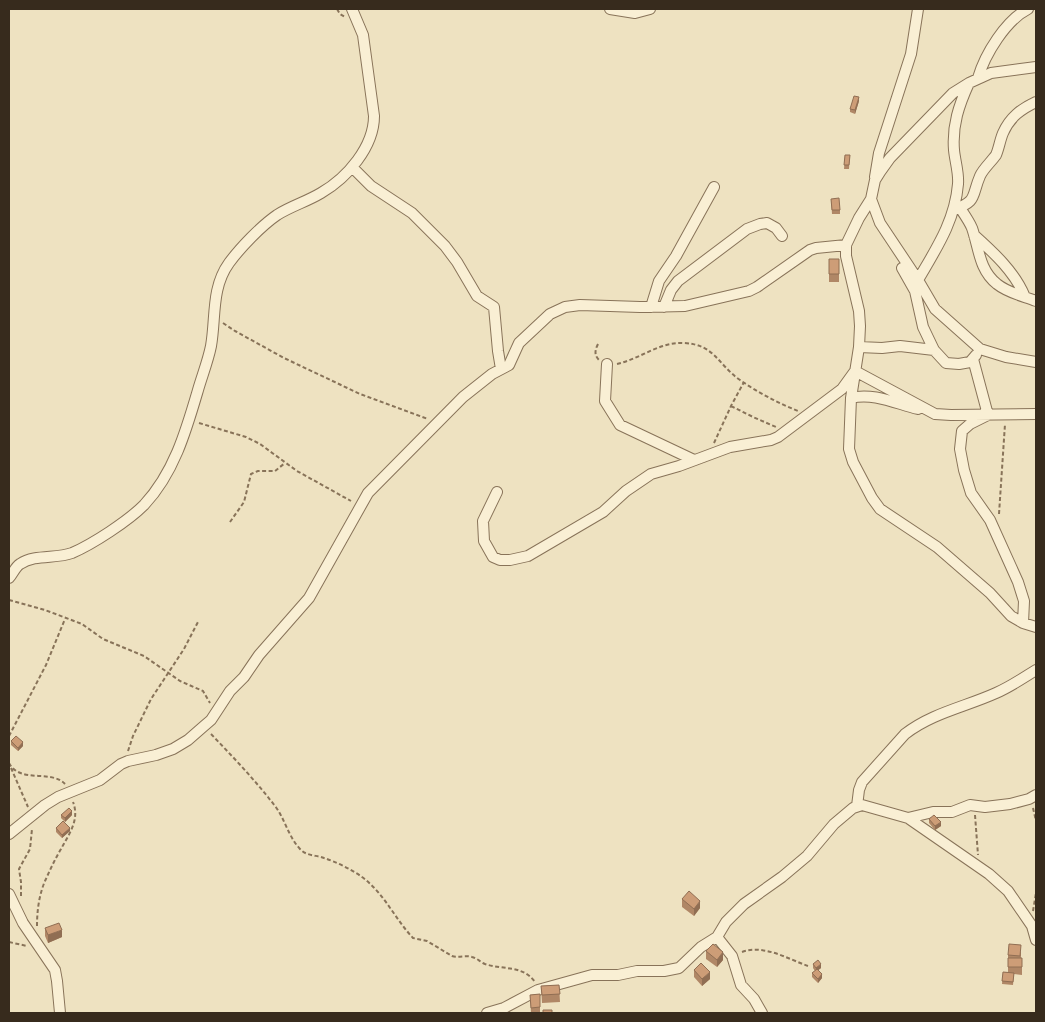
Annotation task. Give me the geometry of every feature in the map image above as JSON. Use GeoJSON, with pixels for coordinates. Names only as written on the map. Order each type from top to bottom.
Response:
{"type":"FeatureCollection","features":[{"type":"Feature","properties":{"kind":"street"},"geometry":{"type":"LineString","coordinates":[[9,578],[20,564],[29,560],[58,557],[71,553],[94,541],[143,506],[158,488],[184,438],[210,348],[218,282],[229,263],[262,226],[289,207],[320,194],[335,184],[352,167],[369,138],[374,124],[374,116],[363,35],[352,9]]}},
{"type":"Feature","properties":{"kind":"street"},"geometry":{"type":"LineString","coordinates":[[610,9],[635,13],[650,9]]}},
{"type":"Feature","properties":{"kind":"street"},"geometry":{"type":"LineString","coordinates":[[918,9],[911,54],[879,153],[871,199],[846,245],[846,256],[859,311],[859,347],[851,398],[850,455],[872,498],[880,509],[937,548],[990,593],[1010,616],[1036,628]]}},
{"type":"Feature","properties":{"kind":"street"},"geometry":{"type":"LineString","coordinates":[[918,280],[957,209],[958,184],[954,128],[959,105],[988,54],[1014,17],[1028,9]]}},
{"type":"Feature","properties":{"kind":"street"},"geometry":{"type":"LineString","coordinates":[[875,180],[890,158],[953,93],[974,80],[991,73],[1036,67]]}},
{"type":"Feature","properties":{"kind":"street"},"geometry":{"type":"LineString","coordinates":[[957,209],[967,205],[974,196],[980,176],[995,156],[1003,133],[1017,112],[1036,102]]}},
{"type":"Feature","properties":{"kind":"street"},"geometry":{"type":"LineString","coordinates":[[352,167],[371,186],[412,213],[440,240],[457,262],[477,296],[494,307],[501,369]]}},
{"type":"Feature","properties":{"kind":"street"},"geometry":{"type":"LineString","coordinates":[[651,307],[658,281],[676,256],[714,187]]}},
{"type":"Feature","properties":{"kind":"street"},"geometry":{"type":"LineString","coordinates":[[871,199],[880,223],[935,309],[980,348],[1006,357],[1036,362]]}},
{"type":"Feature","properties":{"kind":"street"},"geometry":{"type":"LineString","coordinates":[[957,209],[971,226],[988,275],[996,284],[1006,290],[1036,301]]}},
{"type":"Feature","properties":{"kind":"street"},"geometry":{"type":"LineString","coordinates":[[664,307],[671,290],[678,281],[747,229],[767,223],[776,228],[782,236]]}},
{"type":"Feature","properties":{"kind":"street"},"geometry":{"type":"LineString","coordinates":[[974,235],[1001,262],[1025,297]]}},
{"type":"Feature","properties":{"kind":"street"},"geometry":{"type":"LineString","coordinates":[[9,834],[45,805],[69,792],[100,780],[121,764],[172,749],[188,740],[204,726],[214,715],[222,701],[244,677],[259,654],[309,598],[368,492],[473,388],[509,365],[519,343],[550,314],[565,307],[594,304],[651,307],[685,306],[749,291],[758,287],[810,250],[846,245]]}},
{"type":"Feature","properties":{"kind":"street"},"geometry":{"type":"LineString","coordinates":[[899,252],[900,262],[915,291],[923,327],[934,350],[946,363],[965,363],[974,359],[980,348]]}},
{"type":"Feature","properties":{"kind":"street"},"geometry":{"type":"LineString","coordinates":[[859,347],[882,348],[900,346],[934,350]]}},
{"type":"Feature","properties":{"kind":"street"},"geometry":{"type":"LineString","coordinates":[[974,359],[988,415]]}},
{"type":"Feature","properties":{"kind":"street"},"geometry":{"type":"LineString","coordinates":[[607,364],[605,401],[620,425],[694,460]]}},
{"type":"Feature","properties":{"kind":"street"},"geometry":{"type":"LineString","coordinates":[[855,371],[935,414]]}},
{"type":"Feature","properties":{"kind":"street"},"geometry":{"type":"LineString","coordinates":[[497,492],[483,521],[484,541],[488,551],[493,557],[500,560],[528,556],[603,512],[626,491],[651,474],[730,447],[771,440],[842,389],[855,371]]}},
{"type":"Feature","properties":{"kind":"street"},"geometry":{"type":"LineString","coordinates":[[851,398],[871,396],[935,414],[1036,414]]}},
{"type":"Feature","properties":{"kind":"street"},"geometry":{"type":"LineString","coordinates":[[988,415],[970,424],[962,431],[960,449],[971,492],[990,520],[1018,582],[1024,601],[1024,623]]}},
{"type":"Feature","properties":{"kind":"street"},"geometry":{"type":"LineString","coordinates":[[857,806],[862,782],[912,728],[945,711],[996,693],[1036,670]]}},
{"type":"Feature","properties":{"kind":"street"},"geometry":{"type":"LineString","coordinates":[[908,818],[934,812],[952,812],[965,806],[997,806],[1033,797]]}},
{"type":"Feature","properties":{"kind":"street"},"geometry":{"type":"LineString","coordinates":[[487,1013],[504,1008],[538,990],[592,975],[618,975],[637,971],[674,970],[679,968],[701,947],[717,937],[726,922],[744,904],[782,877],[807,856],[834,824],[857,806],[874,807],[908,818],[980,868],[1008,891],[1034,925],[1036,940]]}},
{"type":"Feature","properties":{"kind":"street"},"geometry":{"type":"LineString","coordinates":[[9,894],[23,923],[55,970],[58,981],[60,1013]]}},
{"type":"Feature","properties":{"kind":"street"},"geometry":{"type":"LineString","coordinates":[[717,937],[732,956],[738,980],[754,999],[762,1013]]}},
{"type":"Feature","properties":{"kind":"path"},"geometry":{"type":"LineString","coordinates":[[215,317],[235,331],[284,358],[360,394],[438,423]]}},
{"type":"Feature","properties":{"kind":"path"},"geometry":{"type":"LineString","coordinates":[[598,344],[595,350],[597,359],[612,365],[664,345],[683,343],[706,349],[744,382],[787,406],[807,414]]}},
{"type":"Feature","properties":{"kind":"path"},"geometry":{"type":"LineString","coordinates":[[708,455],[744,382]]}},
{"type":"Feature","properties":{"kind":"path"},"geometry":{"type":"LineString","coordinates":[[731,406],[786,431]]}},
{"type":"Feature","properties":{"kind":"path"},"geometry":{"type":"LineString","coordinates":[[999,516],[1005,414]]}},
{"type":"Feature","properties":{"kind":"path"},"geometry":{"type":"LineString","coordinates":[[190,420],[246,437],[260,444],[306,476],[360,506]]}},
{"type":"Feature","properties":{"kind":"path"},"geometry":{"type":"LineString","coordinates":[[230,522],[244,502],[250,474],[258,471],[275,471],[285,462]]}},
{"type":"Feature","properties":{"kind":"path"},"geometry":{"type":"LineString","coordinates":[[9,600],[45,610],[82,624],[118,647],[144,656],[180,681],[203,691],[210,702],[214,715]]}},
{"type":"Feature","properties":{"kind":"path"},"geometry":{"type":"LineString","coordinates":[[9,736],[46,665],[65,619]]}},
{"type":"Feature","properties":{"kind":"path"},"geometry":{"type":"LineString","coordinates":[[121,764],[150,699],[184,649],[198,620]]}},
{"type":"Feature","properties":{"kind":"path"},"geometry":{"type":"LineString","coordinates":[[204,726],[275,806],[285,821],[288,831],[301,850],[310,855],[323,858],[360,876],[383,898],[413,938],[428,941],[457,958],[469,956],[486,964],[527,972],[539,984],[549,987]]}},
{"type":"Feature","properties":{"kind":"path"},"geometry":{"type":"LineString","coordinates":[[9,743],[9,751]]}},
{"type":"Feature","properties":{"kind":"path"},"geometry":{"type":"LineString","coordinates":[[9,765],[17,771],[32,776],[61,780],[69,792],[75,807],[76,815],[71,833],[61,848],[44,882],[37,914],[37,928]]}},
{"type":"Feature","properties":{"kind":"path"},"geometry":{"type":"LineString","coordinates":[[9,765],[26,802],[32,831],[28,853],[19,869],[21,882],[20,896]]}},
{"type":"Feature","properties":{"kind":"path"},"geometry":{"type":"LineString","coordinates":[[1033,797],[1036,821]]}},
{"type":"Feature","properties":{"kind":"path"},"geometry":{"type":"LineString","coordinates":[[974,805],[980,868]]}},
{"type":"Feature","properties":{"kind":"path"},"geometry":{"type":"LineString","coordinates":[[9,942],[41,951]]}},
{"type":"Feature","properties":{"kind":"path"},"geometry":{"type":"LineString","coordinates":[[732,956],[749,950],[774,952],[808,966]]}},
{"type":"Feature","properties":{"kind":"building"},"geometry":{"type":"Polygon","coordinates":[[[854,96],[859,97],[855,110],[850,109],[854,96]]]}},
{"type":"Feature","properties":{"kind":"building"},"geometry":{"type":"Polygon","coordinates":[[[845,155],[850,155],[849,165],[844,165],[845,155]]]}},
{"type":"Feature","properties":{"kind":"building"},"geometry":{"type":"Polygon","coordinates":[[[839,198],[840,210],[832,210],[831,199],[839,198]]]}},
{"type":"Feature","properties":{"kind":"building"},"geometry":{"type":"Polygon","coordinates":[[[829,259],[839,259],[839,274],[829,274],[829,259]]]}},
{"type":"Feature","properties":{"kind":"building"},"geometry":{"type":"Polygon","coordinates":[[[16,736],[23,742],[18,748],[11,741],[16,736]]]}},
{"type":"Feature","properties":{"kind":"building"},"geometry":{"type":"Polygon","coordinates":[[[69,808],[72,811],[65,818],[61,815],[69,808]]]}},
{"type":"Feature","properties":{"kind":"building"},"geometry":{"type":"Polygon","coordinates":[[[934,815],[941,822],[935,826],[929,819],[934,815]]]}},
{"type":"Feature","properties":{"kind":"building"},"geometry":{"type":"Polygon","coordinates":[[[63,821],[70,828],[62,835],[56,828],[63,821]]]}},
{"type":"Feature","properties":{"kind":"building"},"geometry":{"type":"Polygon","coordinates":[[[689,891],[700,901],[694,909],[682,899],[689,891]]]}},
{"type":"Feature","properties":{"kind":"building"},"geometry":{"type":"Polygon","coordinates":[[[59,923],[62,930],[48,935],[45,928],[59,923]]]}},
{"type":"Feature","properties":{"kind":"building"},"geometry":{"type":"Polygon","coordinates":[[[713,944],[723,952],[717,960],[706,951],[713,944]]]}},
{"type":"Feature","properties":{"kind":"building"},"geometry":{"type":"Polygon","coordinates":[[[1009,944],[1021,945],[1020,956],[1008,955],[1009,944]]]}},
{"type":"Feature","properties":{"kind":"building"},"geometry":{"type":"Polygon","coordinates":[[[1008,958],[1022,958],[1022,967],[1008,967],[1008,958]]]}},
{"type":"Feature","properties":{"kind":"building"},"geometry":{"type":"Polygon","coordinates":[[[818,960],[821,964],[816,968],[813,964],[818,960]]]}},
{"type":"Feature","properties":{"kind":"building"},"geometry":{"type":"Polygon","coordinates":[[[701,963],[710,972],[702,979],[694,970],[701,963]]]}},
{"type":"Feature","properties":{"kind":"building"},"geometry":{"type":"Polygon","coordinates":[[[817,969],[822,974],[818,979],[812,973],[817,969]]]}},
{"type":"Feature","properties":{"kind":"building"},"geometry":{"type":"Polygon","coordinates":[[[1003,972],[1014,973],[1013,982],[1002,981],[1003,972]]]}},
{"type":"Feature","properties":{"kind":"building"},"geometry":{"type":"Polygon","coordinates":[[[559,985],[560,994],[542,995],[541,986],[559,985]]]}},
{"type":"Feature","properties":{"kind":"building"},"geometry":{"type":"Polygon","coordinates":[[[540,994],[540,1007],[531,1008],[530,995],[540,994]]]}},
{"type":"Feature","properties":{"kind":"building"},"geometry":{"type":"Polygon","coordinates":[[[543,1010],[552,1010],[552,1013],[543,1013],[543,1010]]]}}]}
